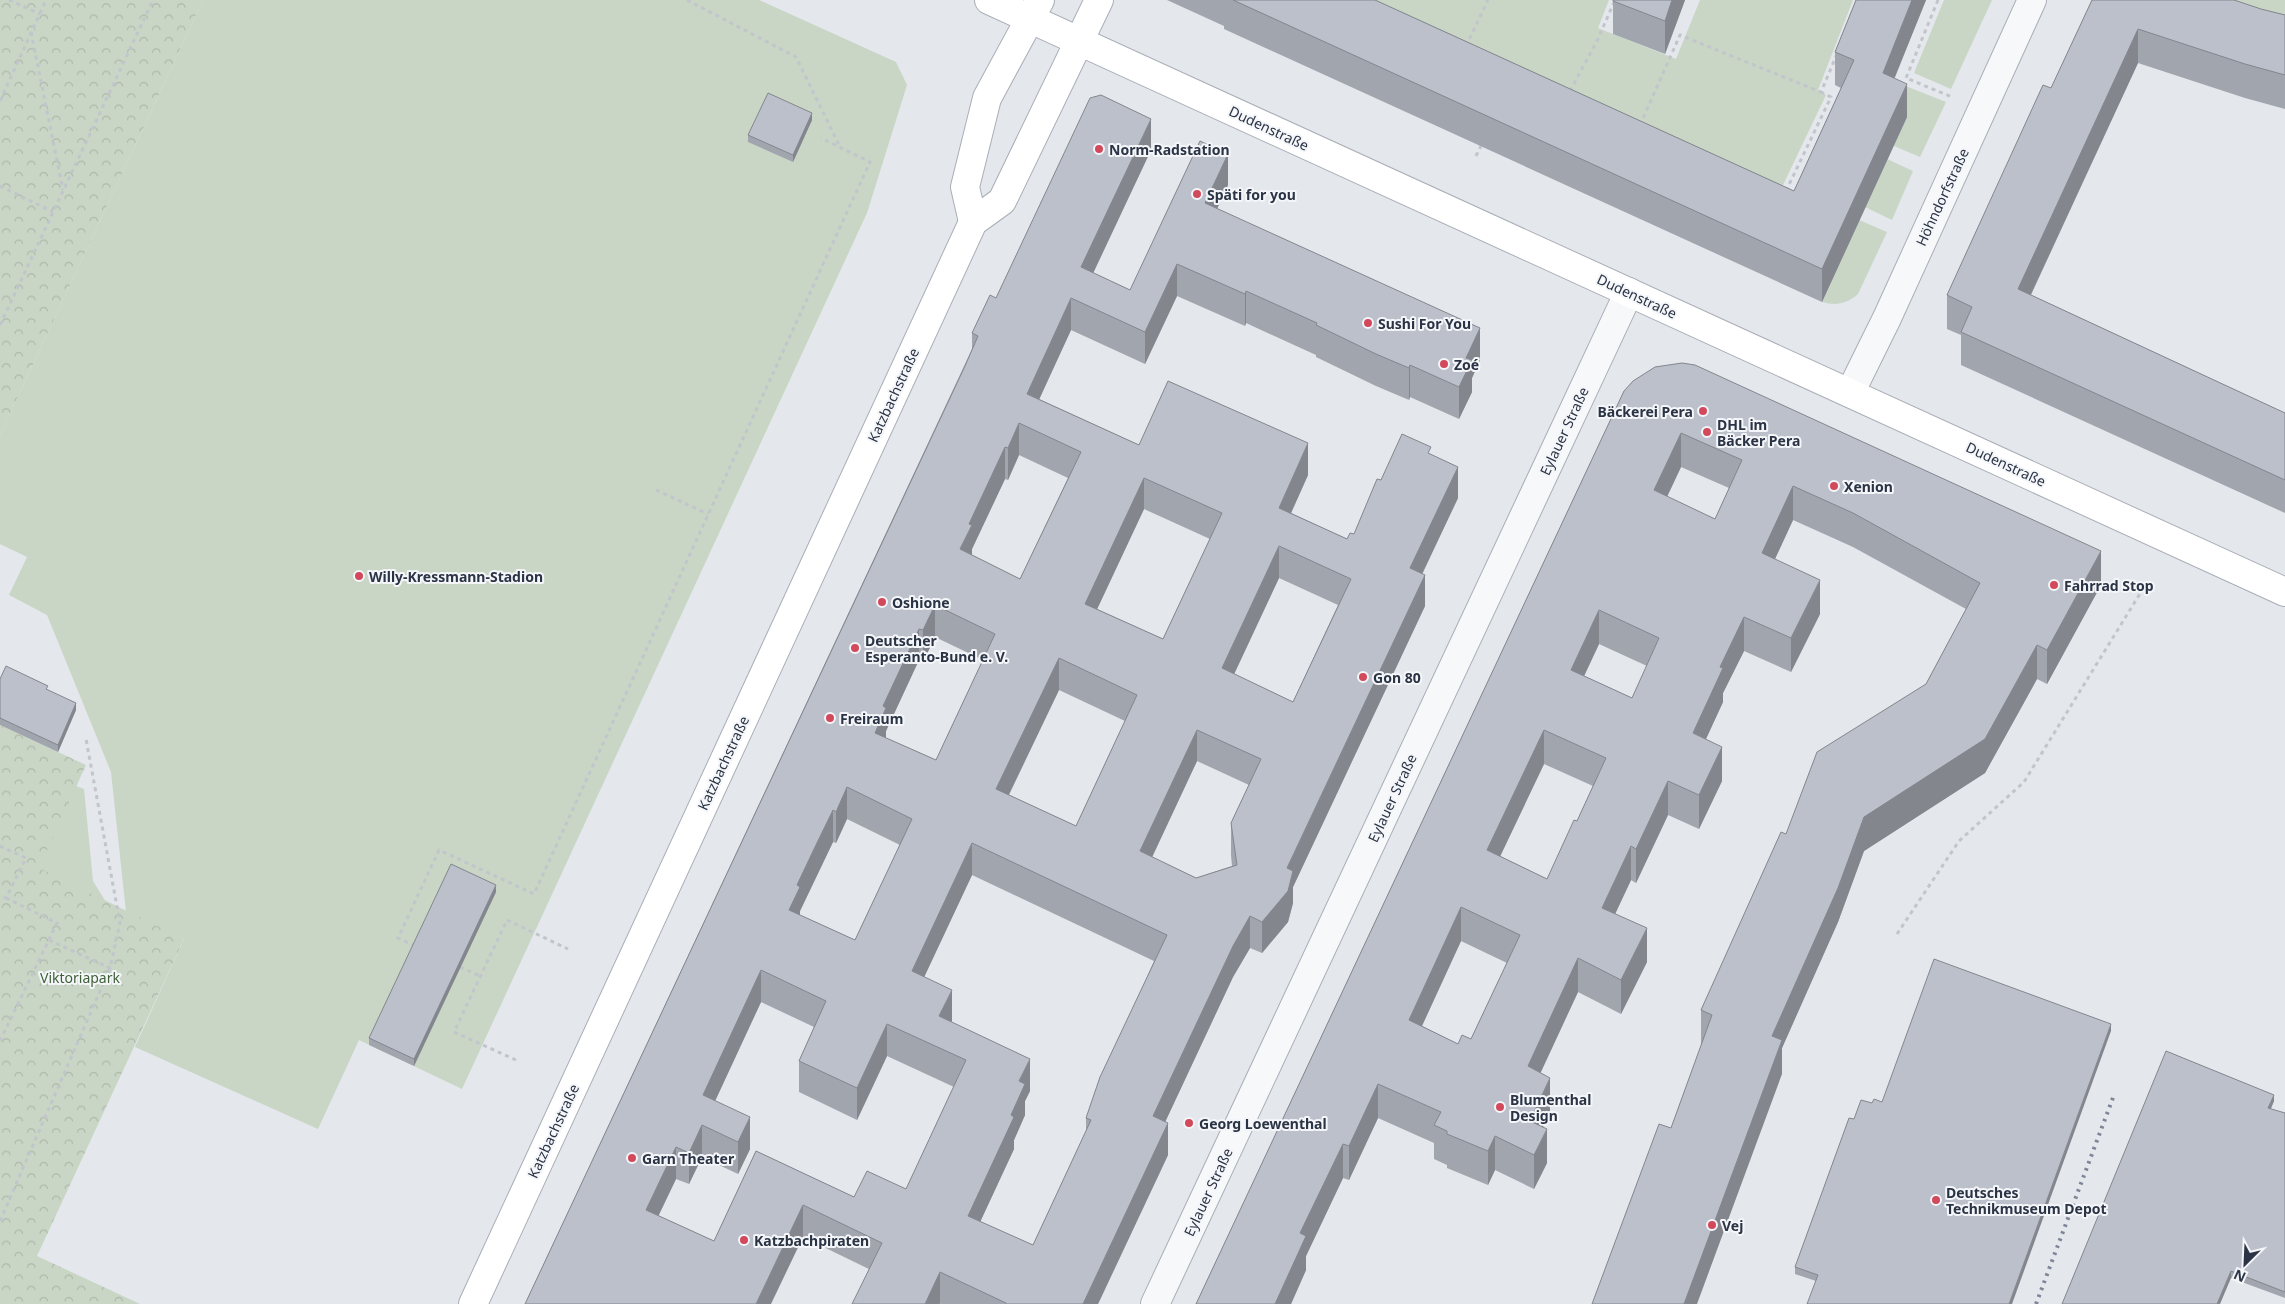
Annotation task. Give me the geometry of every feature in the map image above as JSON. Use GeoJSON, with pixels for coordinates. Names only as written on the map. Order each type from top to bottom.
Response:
{"type":"FeatureCollection","features":[{"type":"Feature","properties":{"kind":"main road","name":"Dudenstraße"},"geometry":{"type":"LineString","coordinates":[[989,0],[1035,9],[1079,41],[2285,592]]}},
{"type":"Feature","properties":{"kind":"main road","name":"Katzbachstraße"},"geometry":{"type":"LineString","coordinates":[[473,1304],[973,222],[1002,201],[1099,0]]}},
{"type":"Feature","properties":{"kind":"main road"},"geometry":{"type":"LineString","coordinates":[[973,222],[965,187],[987,98],[1035,9]]}},
{"type":"Feature","properties":{"kind":"street","name":"Höhndorfstraße"},"geometry":{"type":"LineString","coordinates":[[1850,393],[1887,318],[2032,0]]}},
{"type":"Feature","properties":{"kind":"street","name":"Eylauer Straße"},"geometry":{"type":"LineString","coordinates":[[1155,1304],[1629,292]]}},
{"type":"Feature","properties":{"kind":"path"},"geometry":{"type":"LineString","coordinates":[[9,0],[40,14]]}},
{"type":"Feature","properties":{"kind":"path"},"geometry":{"type":"LineString","coordinates":[[0,101],[46,0]]}},
{"type":"Feature","properties":{"kind":"path"},"geometry":{"type":"LineString","coordinates":[[0,326],[153,0]]}},
{"type":"Feature","properties":{"kind":"path"},"geometry":{"type":"LineString","coordinates":[[687,0],[796,57],[840,148]]}},
{"type":"Feature","properties":{"kind":"path"},"geometry":{"type":"LineString","coordinates":[[1465,49],[1488,0]]}},
{"type":"Feature","properties":{"kind":"path"},"geometry":{"type":"LineString","coordinates":[[1568,94],[1598,39],[1615,0]]}},
{"type":"Feature","properties":{"kind":"path"},"geometry":{"type":"LineString","coordinates":[[1938,0],[1906,78],[1956,98]]}},
{"type":"Feature","properties":{"kind":"path"},"geometry":{"type":"LineString","coordinates":[[31,32],[63,191]]}},
{"type":"Feature","properties":{"kind":"path"},"geometry":{"type":"LineString","coordinates":[[1636,134],[1680,35],[1831,97],[1786,192]]}},
{"type":"Feature","properties":{"kind":"path"},"geometry":{"type":"LineString","coordinates":[[1821,92],[1840,46]]}},
{"type":"Feature","properties":{"kind":"path"},"geometry":{"type":"LineString","coordinates":[[415,946],[398,938],[439,850],[534,894],[870,162],[821,138]]}},
{"type":"Feature","properties":{"kind":"path"},"geometry":{"type":"LineString","coordinates":[[1476,156],[1481,146]]}},
{"type":"Feature","properties":{"kind":"path"},"geometry":{"type":"LineString","coordinates":[[0,186],[54,212]]}},
{"type":"Feature","properties":{"kind":"path"},"geometry":{"type":"LineString","coordinates":[[656,490],[708,514]]}},
{"type":"Feature","properties":{"kind":"path"},"geometry":{"type":"LineString","coordinates":[[1897,934],[1959,841],[2024,782],[2141,592]]}},
{"type":"Feature","properties":{"kind":"path"},"geometry":{"type":"LineString","coordinates":[[0,1221],[110,968],[120,923],[86,740]]}},
{"type":"Feature","properties":{"kind":"path"},"geometry":{"type":"LineString","coordinates":[[0,846],[26,858],[6,898]]}},
{"type":"Feature","properties":{"kind":"path"},"geometry":{"type":"LineString","coordinates":[[0,895],[57,923],[0,1041]]}},
{"type":"Feature","properties":{"kind":"path"},"geometry":{"type":"LineString","coordinates":[[516,1060],[454,1032],[480,976],[507,920],[568,949]]}},
{"type":"Feature","properties":{"kind":"path"},"geometry":{"type":"LineString","coordinates":[[49,940],[110,968]]}},
{"type":"Feature","properties":{"kind":"path"},"geometry":{"type":"LineString","coordinates":[[460,967],[480,976]]}},
{"type":"Feature","properties":{"kind":"path"},"geometry":{"type":"LineString","coordinates":[[0,1205],[6,1208]]}},
{"type":"Feature","properties":{"kind":"green space"},"geometry":{"type":"Polygon","coordinates":[[[0,0],[203,0],[0,435],[0,0]]]}},
{"type":"Feature","properties":{"kind":"green space","name":"Willy-Kressmann-Stadion"},"geometry":{"type":"Polygon","coordinates":[[[203,0],[759,0],[896,62],[907,85],[867,213],[462,1089],[359,1040],[318,1129],[135,1047],[184,939],[126,912],[111,772],[47,615],[9,595],[27,557],[0,544],[0,435],[203,0]]]}},
{"type":"Feature","properties":{"kind":"green space"},"geometry":{"type":"Polygon","coordinates":[[[1328,0],[1609,0],[1598,28],[1676,59],[1700,0],[1853,0],[1818,90],[1826,95],[1774,204],[1328,0]]]}},
{"type":"Feature","properties":{"kind":"green space"},"geometry":{"type":"Polygon","coordinates":[[[1944,0],[1992,0],[1951,89],[1914,73],[1944,0]]]}},
{"type":"Feature","properties":{"kind":"green space"},"geometry":{"type":"Polygon","coordinates":[[[2232,0],[2285,0],[2285,18],[2232,0]]]}},
{"type":"Feature","properties":{"kind":"green space"},"geometry":{"type":"Polygon","coordinates":[[[1893,81],[1946,102],[1920,157],[1894,146],[1893,81]]]}},
{"type":"Feature","properties":{"kind":"green space"},"geometry":{"type":"Polygon","coordinates":[[[1887,159],[1913,171],[1892,220],[1865,207],[1887,159]]]}},
{"type":"Feature","properties":{"kind":"green space"},"geometry":{"type":"Polygon","coordinates":[[[1859,220],[1887,232],[1858,294],[1841,303],[1822,302],[1859,220]]]}},
{"type":"Feature","properties":{"kind":"green space","name":"Viktoriapark"},"geometry":{"type":"Polygon","coordinates":[[[0,725],[86,765],[39,868],[184,939],[37,1256],[140,1304],[0,1304],[0,725]]]}},
{"type":"Feature","properties":{"kind":"green space"},"geometry":{"type":"Polygon","coordinates":[[[68,783],[84,789],[93,881],[109,907],[101,948],[32,863],[68,783]]]}},
{"type":"Feature","properties":{"kind":"building"},"geometry":{"type":"Polygon","coordinates":[[[1233,0],[1375,0],[1794,191],[1854,60],[1835,52],[1856,0],[1912,0],[1883,73],[1907,84],[1822,269],[1233,0]]]}},
{"type":"Feature","properties":{"kind":"building"},"geometry":{"type":"Polygon","coordinates":[[[1613,0],[1672,0],[1665,21],[1613,0]]]}},
{"type":"Feature","properties":{"kind":"building"},"geometry":{"type":"Polygon","coordinates":[[[2092,0],[2234,0],[2285,15],[2285,75],[2138,29],[2018,289],[2285,413],[2285,480],[1961,332],[1972,307],[1947,295],[2043,85],[2051,88],[2092,0]]]}},
{"type":"Feature","properties":{"kind":"building"},"geometry":{"type":"Polygon","coordinates":[[[768,93],[812,113],[793,155],[748,135],[768,93]]]}},
{"type":"Feature","properties":{"kind":"building"},"geometry":{"type":"Polygon","coordinates":[[[1101,95],[1151,119],[1081,267],[1130,290],[1200,141],[1228,154],[1205,203],[1480,328],[1466,358],[1472,360],[1459,387],[1410,365],[1409,368],[1376,354],[1316,325],[1317,323],[1246,291],[1245,294],[1177,264],[1145,332],[1071,298],[1027,394],[1139,445],[1168,381],[1308,443],[1279,508],[1347,539],[1350,533],[1354,534],[1377,479],[1381,480],[1402,434],[1431,447],[1428,453],[1458,467],[1410,568],[1425,575],[1287,868],[1293,871],[1288,891],[1262,922],[1250,916],[1233,946],[1153,1116],[1168,1123],[1083,1304],[1006,1304],[940,1272],[925,1304],[852,1304],[882,1243],[803,1205],[756,1304],[525,1304],[965,366],[978,336],[972,333],[990,295],[996,298],[1090,98],[1101,95]],[[1019,423],[1008,448],[1005,447],[969,524],[972,525],[960,549],[1020,579],[1081,452],[1019,423]],[[1144,478],[1085,604],[1163,639],[1222,513],[1144,478]],[[1279,546],[1222,668],[1293,702],[1351,579],[1279,546]],[[935,605],[923,630],[919,629],[883,706],[886,708],[875,733],[936,760],[995,634],[935,605]],[[1059,658],[996,789],[1076,826],[1137,695],[1059,658]],[[1197,730],[1140,851],[1196,878],[1237,865],[1231,823],[1261,759],[1197,730]],[[847,787],[836,812],[833,810],[797,885],[800,887],[789,910],[855,940],[912,819],[847,787]],[[972,843],[912,971],[952,990],[939,1016],[1030,1059],[1019,1081],[1025,1084],[1011,1115],[1014,1117],[968,1216],[1033,1245],[1091,1120],[1086,1118],[1100,1077],[1167,935],[972,843]],[[761,970],[703,1095],[750,1117],[738,1142],[702,1125],[689,1153],[676,1147],[646,1210],[714,1241],[756,1151],[854,1197],[867,1171],[906,1189],[966,1060],[887,1024],[857,1088],[799,1061],[826,1001],[761,970]]]}},
{"type":"Feature","properties":{"kind":"building"},"geometry":{"type":"Polygon","coordinates":[[[1682,363],[1695,365],[2101,551],[2047,650],[2037,645],[1985,739],[1864,817],[1838,888],[1772,1036],[1782,1040],[1684,1304],[1592,1304],[1659,1124],[1671,1128],[1712,1015],[1701,1010],[1781,832],[1786,834],[1817,752],[1926,684],[1980,583],[1853,513],[1793,486],[1762,553],[1820,580],[1791,638],[1744,617],[1720,667],[1723,668],[1693,733],[1722,747],[1699,795],[1668,781],[1636,849],[1631,846],[1602,908],[1647,928],[1621,980],[1578,958],[1528,1066],[1550,1078],[1530,1121],[1547,1129],[1534,1155],[1495,1136],[1488,1151],[1447,1134],[1447,1131],[1434,1125],[1441,1112],[1378,1084],[1349,1146],[1343,1144],[1300,1233],[1306,1236],[1275,1304],[1196,1304],[1624,391],[1633,381],[1655,367],[1682,363]],[[1681,433],[1654,490],[1715,519],[1742,460],[1681,433]],[[1599,610],[1571,670],[1632,698],[1659,638],[1599,610]],[[1544,730],[1487,850],[1547,879],[1574,820],[1577,821],[1606,758],[1544,730]],[[1461,907],[1409,1020],[1458,1044],[1462,1035],[1471,1039],[1520,935],[1461,907]]]}},
{"type":"Feature","properties":{"kind":"building"},"geometry":{"type":"Polygon","coordinates":[[[6,666],[48,686],[46,689],[76,703],[58,745],[0,718],[0,679],[6,666]]]}},
{"type":"Feature","properties":{"kind":"building"},"geometry":{"type":"Polygon","coordinates":[[[451,864],[496,885],[414,1059],[369,1038],[451,864]]]}},
{"type":"Feature","properties":{"kind":"building","name":"Deutsches Technikmuseum Depot"},"geometry":{"type":"Polygon","coordinates":[[[1934,959],[2111,1024],[2009,1304],[1807,1304],[1818,1275],[1795,1267],[1849,1118],[1854,1119],[1861,1100],[1872,1103],[1874,1099],[1882,1102],[1934,959]]]}},
{"type":"Feature","properties":{"kind":"building","name":"Deutsches Technikmuseum Depot"},"geometry":{"type":"Polygon","coordinates":[[[2166,1051],[2274,1095],[2268,1108],[2285,1113],[2285,1292],[2231,1271],[2217,1304],[2062,1304],[2166,1051]]]}},
{"type":"Feature","properties":{"kind":"railway"},"geometry":{"type":"LineString","coordinates":[[2036,1304],[2114,1095]]}},
{"type":"Feature","properties":{"kind":"place","name":"Norm-Radstation"},"geometry":{"type":"Point","coordinates":[1099,149]}},
{"type":"Feature","properties":{"kind":"place","name":"Späti for you"},"geometry":{"type":"Point","coordinates":[1197,194]}},
{"type":"Feature","properties":{"kind":"place","name":"Sushi For You"},"geometry":{"type":"Point","coordinates":[1368,323]}},
{"type":"Feature","properties":{"kind":"place","name":"Zoé"},"geometry":{"type":"Point","coordinates":[1444,364]}},
{"type":"Feature","properties":{"kind":"place","name":"Bäckerei Pera"},"geometry":{"type":"Point","coordinates":[1703,411]}},
{"type":"Feature","properties":{"kind":"place","name":"DHL im Bäcker Pera"},"geometry":{"type":"Point","coordinates":[1707,432]}},
{"type":"Feature","properties":{"kind":"place","name":"Xenion"},"geometry":{"type":"Point","coordinates":[1834,486]}},
{"type":"Feature","properties":{"kind":"place","name":"Willy-Kressmann-Stadion"},"geometry":{"type":"Point","coordinates":[359,576]}},
{"type":"Feature","properties":{"kind":"place","name":"Fahrrad Stop"},"geometry":{"type":"Point","coordinates":[2054,585]}},
{"type":"Feature","properties":{"kind":"place","name":"Oshione"},"geometry":{"type":"Point","coordinates":[882,602]}},
{"type":"Feature","properties":{"kind":"place","name":"Deutscher Esperanto-Bund e. V."},"geometry":{"type":"Point","coordinates":[855,648]}},
{"type":"Feature","properties":{"kind":"place","name":"Gon 80"},"geometry":{"type":"Point","coordinates":[1363,677]}},
{"type":"Feature","properties":{"kind":"place","name":"Freiraum"},"geometry":{"type":"Point","coordinates":[830,718]}},
{"type":"Feature","properties":{"kind":"place","name":"Blumenthal Design"},"geometry":{"type":"Point","coordinates":[1500,1107]}},
{"type":"Feature","properties":{"kind":"place","name":"Georg Loewenthal"},"geometry":{"type":"Point","coordinates":[1189,1123]}},
{"type":"Feature","properties":{"kind":"place","name":"Garn Theater"},"geometry":{"type":"Point","coordinates":[632,1158]}},
{"type":"Feature","properties":{"kind":"place","name":"Deutsches Technikmuseum Depot"},"geometry":{"type":"Point","coordinates":[1936,1200]}},
{"type":"Feature","properties":{"kind":"place","name":"Vej"},"geometry":{"type":"Point","coordinates":[1712,1225]}},
{"type":"Feature","properties":{"kind":"place","name":"Katzbachpiraten"},"geometry":{"type":"Point","coordinates":[744,1240]}}]}
